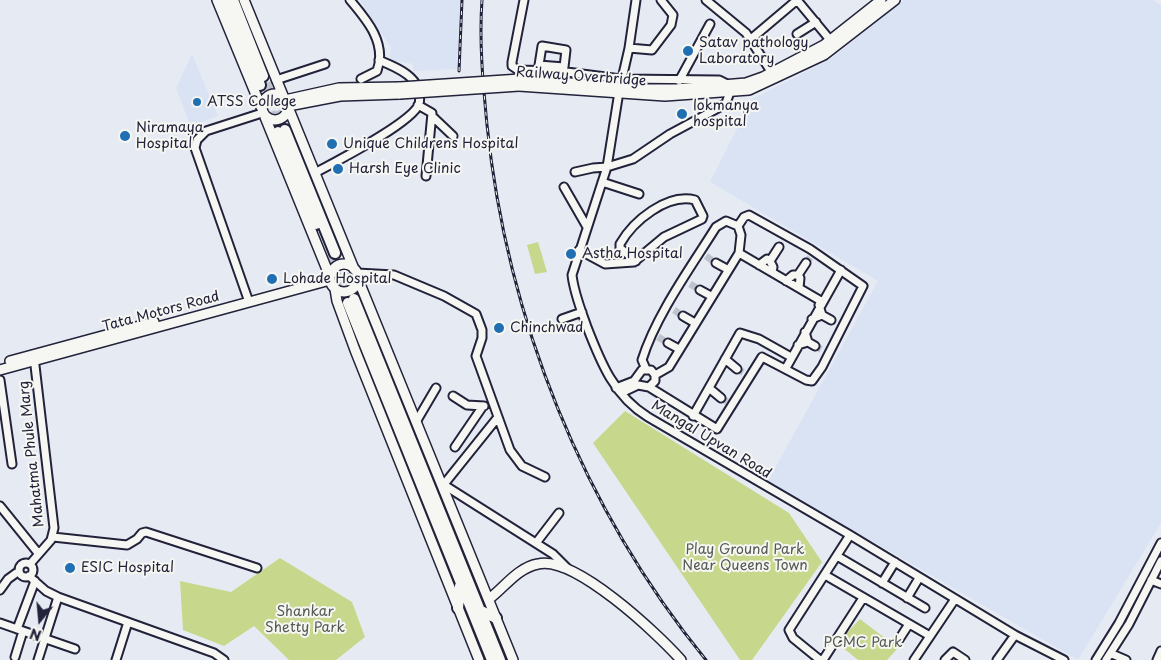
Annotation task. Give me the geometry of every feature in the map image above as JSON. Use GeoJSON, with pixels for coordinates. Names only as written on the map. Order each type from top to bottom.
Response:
{"type":"FeatureCollection","features":[{"type":"Feature","properties":{"kind":"highway"},"geometry":{"type":"LineString","coordinates":[[224,0],[267,82]]}},
{"type":"Feature","properties":{"kind":"highway"},"geometry":{"type":"LineString","coordinates":[[233,0],[267,82]]}},
{"type":"Feature","properties":{"kind":"highway"},"geometry":{"type":"LineString","coordinates":[[282,131],[332,254]]}},
{"type":"Feature","properties":{"kind":"highway"},"geometry":{"type":"LineString","coordinates":[[492,660],[460,583],[351,301],[500,660]]}},
{"type":"Feature","properties":{"kind":"highway"},"geometry":{"type":"LineString","coordinates":[[458,608],[460,583]]}},
{"type":"Feature","properties":{"kind":"highway"},"geometry":{"type":"LineString","coordinates":[[479,610],[496,618]]}},
{"type":"Feature","properties":{"kind":"main road"},"geometry":{"type":"LineString","coordinates":[[217,0],[335,289],[337,301],[355,350],[479,660]]}},
{"type":"Feature","properties":{"kind":"main road"},"geometry":{"type":"LineString","coordinates":[[729,89],[772,73],[831,41],[881,0]]}},
{"type":"Feature","properties":{"kind":"main road"},"geometry":{"type":"LineString","coordinates":[[729,89],[760,86],[816,60],[834,49],[895,0]]}},
{"type":"Feature","properties":{"kind":"main road"},"geometry":{"type":"LineString","coordinates":[[247,2],[267,82],[286,103],[416,422],[443,483],[513,660]]}},
{"type":"Feature","properties":{"kind":"main road","name":"Railway Overbridge"},"geometry":{"type":"LineString","coordinates":[[286,103],[339,88],[400,91],[520,82],[644,88],[729,89]]}},
{"type":"Feature","properties":{"kind":"main road"},"geometry":{"type":"LineString","coordinates":[[269,95],[277,95],[286,103],[286,115],[280,120],[272,120],[263,112],[264,100],[269,95]]}},
{"type":"Feature","properties":{"kind":"main road"},"geometry":{"type":"LineString","coordinates":[[330,278],[332,270],[339,265],[347,264],[356,274]]}},
{"type":"Feature","properties":{"kind":"main road"},"geometry":{"type":"LineString","coordinates":[[335,289],[343,292],[351,290],[356,274]]}},
{"type":"Feature","properties":{"kind":"main road","name":"Tata Motors Road"},"geometry":{"type":"LineString","coordinates":[[0,370],[34,358],[330,278]]}},
{"type":"Feature","properties":{"kind":"main road"},"geometry":{"type":"LineString","coordinates":[[0,364],[34,358]]}},
{"type":"Feature","properties":{"kind":"main road"},"geometry":{"type":"LineString","coordinates":[[489,599],[519,572],[536,564],[554,564],[569,569],[648,625],[681,660]]}},
{"type":"Feature","properties":{"kind":"street"},"geometry":{"type":"LineString","coordinates":[[350,0],[377,39],[379,60],[377,71],[361,78]]}},
{"type":"Feature","properties":{"kind":"street"},"geometry":{"type":"LineString","coordinates":[[524,0],[512,66],[518,70],[554,68],[621,81],[719,80],[729,89],[726,103],[722,106],[670,134],[633,159],[607,167],[575,172]]}},
{"type":"Feature","properties":{"kind":"street"},"geometry":{"type":"LineString","coordinates":[[621,81],[629,48],[636,0]]}},
{"type":"Feature","properties":{"kind":"street"},"geometry":{"type":"LineString","coordinates":[[629,48],[652,50],[671,25],[673,15],[661,0]]}},
{"type":"Feature","properties":{"kind":"street"},"geometry":{"type":"LineString","coordinates":[[706,0],[730,18],[751,40],[772,73]]}},
{"type":"Feature","properties":{"kind":"street"},"geometry":{"type":"LineString","coordinates":[[751,40],[797,0],[831,41]]}},
{"type":"Feature","properties":{"kind":"street"},"geometry":{"type":"LineString","coordinates":[[797,34],[816,22]]}},
{"type":"Feature","properties":{"kind":"street"},"geometry":{"type":"LineString","coordinates":[[679,81],[710,24]]}},
{"type":"Feature","properties":{"kind":"street"},"geometry":{"type":"LineString","coordinates":[[315,173],[392,128],[414,112],[418,105],[418,89],[414,80],[379,60]]}},
{"type":"Feature","properties":{"kind":"street"},"geometry":{"type":"LineString","coordinates":[[267,82],[325,64]]}},
{"type":"Feature","properties":{"kind":"street","name":"Mangal Upvan Road"},"geometry":{"type":"LineString","coordinates":[[618,98],[607,167],[572,275],[574,290],[606,373],[618,391],[646,416],[850,535],[1014,635],[1064,660]]}},
{"type":"Feature","properties":{"kind":"street"},"geometry":{"type":"LineString","coordinates":[[418,105],[430,110],[432,117],[426,176]]}},
{"type":"Feature","properties":{"kind":"street"},"geometry":{"type":"LineString","coordinates":[[248,300],[195,148],[201,134],[206,131],[263,112]]}},
{"type":"Feature","properties":{"kind":"street"},"geometry":{"type":"LineString","coordinates":[[432,117],[452,136]]}},
{"type":"Feature","properties":{"kind":"street"},"geometry":{"type":"LineString","coordinates":[[602,182],[638,194]]}},
{"type":"Feature","properties":{"kind":"street"},"geometry":{"type":"LineString","coordinates":[[564,187],[587,227]]}},
{"type":"Feature","properties":{"kind":"street"},"geometry":{"type":"LineString","coordinates":[[579,250],[605,264],[636,261],[664,237],[702,219],[703,216],[695,200],[681,198],[656,209],[643,218],[620,244],[620,248],[636,261]]}},
{"type":"Feature","properties":{"kind":"street"},"geometry":{"type":"LineString","coordinates":[[738,226],[744,217],[749,215],[841,270],[863,286],[812,381],[762,357]]}},
{"type":"Feature","properties":{"kind":"street"},"geometry":{"type":"LineString","coordinates":[[726,221],[738,226],[741,235],[739,253],[727,269],[669,367],[656,374],[646,369],[642,360],[655,336],[703,255],[716,227],[726,221]]}},
{"type":"Feature","properties":{"kind":"street"},"geometry":{"type":"LineString","coordinates":[[770,261],[779,247]]}},
{"type":"Feature","properties":{"kind":"street"},"geometry":{"type":"LineString","coordinates":[[739,253],[799,288],[820,303],[822,315]]}},
{"type":"Feature","properties":{"kind":"street"},"geometry":{"type":"LineString","coordinates":[[759,265],[767,260],[770,261]]}},
{"type":"Feature","properties":{"kind":"street"},"geometry":{"type":"LineString","coordinates":[[770,261],[773,267],[772,272]]}},
{"type":"Feature","properties":{"kind":"street"},"geometry":{"type":"LineString","coordinates":[[716,263],[727,269]]}},
{"type":"Feature","properties":{"kind":"street"},"geometry":{"type":"LineString","coordinates":[[799,288],[798,275],[806,263]]}},
{"type":"Feature","properties":{"kind":"street"},"geometry":{"type":"LineString","coordinates":[[786,368],[820,303],[841,270]]}},
{"type":"Feature","properties":{"kind":"street"},"geometry":{"type":"LineString","coordinates":[[356,274],[394,275],[444,296],[476,314],[482,330],[482,338],[476,356],[515,459],[522,466],[545,477]]}},
{"type":"Feature","properties":{"kind":"street"},"geometry":{"type":"LineString","coordinates":[[786,281],[793,275],[798,275]]}},
{"type":"Feature","properties":{"kind":"street"},"geometry":{"type":"LineString","coordinates":[[700,290],[711,296]]}},
{"type":"Feature","properties":{"kind":"street"},"geometry":{"type":"LineString","coordinates":[[562,319],[582,312]]}},
{"type":"Feature","properties":{"kind":"street"},"geometry":{"type":"LineString","coordinates":[[812,319],[822,315]]}},
{"type":"Feature","properties":{"kind":"street"},"geometry":{"type":"LineString","coordinates":[[822,315],[831,320]]}},
{"type":"Feature","properties":{"kind":"street"},"geometry":{"type":"LineString","coordinates":[[683,316],[695,322]]}},
{"type":"Feature","properties":{"kind":"street"},"geometry":{"type":"LineString","coordinates":[[805,332],[808,342]]}},
{"type":"Feature","properties":{"kind":"street"},"geometry":{"type":"LineString","coordinates":[[693,416],[740,334],[769,345],[791,357]]}},
{"type":"Feature","properties":{"kind":"street"},"geometry":{"type":"LineString","coordinates":[[798,345],[808,342],[815,346]]}},
{"type":"Feature","properties":{"kind":"street"},"geometry":{"type":"LineString","coordinates":[[668,343],[680,349]]}},
{"type":"Feature","properties":{"kind":"street"},"geometry":{"type":"LineString","coordinates":[[618,391],[638,385],[649,387],[693,416],[717,429],[748,376],[769,345]]}},
{"type":"Feature","properties":{"kind":"street","name":"Mahatma Phule Marg"},"geometry":{"type":"LineString","coordinates":[[30,564],[53,537],[54,528],[34,358]]}},
{"type":"Feature","properties":{"kind":"street"},"geometry":{"type":"LineString","coordinates":[[723,362],[734,368]]}},
{"type":"Feature","properties":{"kind":"street"},"geometry":{"type":"LineString","coordinates":[[618,391],[634,381],[639,373],[646,369]]}},
{"type":"Feature","properties":{"kind":"street"},"geometry":{"type":"LineString","coordinates":[[649,387],[655,381],[656,374]]}},
{"type":"Feature","properties":{"kind":"street"},"geometry":{"type":"LineString","coordinates":[[0,380],[12,464]]}},
{"type":"Feature","properties":{"kind":"street"},"geometry":{"type":"LineString","coordinates":[[416,422],[436,388]]}},
{"type":"Feature","properties":{"kind":"street"},"geometry":{"type":"LineString","coordinates":[[707,390],[718,396]]}},
{"type":"Feature","properties":{"kind":"street"},"geometry":{"type":"LineString","coordinates":[[453,396],[467,405],[483,406]]}},
{"type":"Feature","properties":{"kind":"street"},"geometry":{"type":"LineString","coordinates":[[455,446],[483,406],[492,401]]}},
{"type":"Feature","properties":{"kind":"street"},"geometry":{"type":"LineString","coordinates":[[498,417],[443,483],[553,554],[569,569]]}},
{"type":"Feature","properties":{"kind":"street"},"geometry":{"type":"LineString","coordinates":[[0,507],[38,553]]}},
{"type":"Feature","properties":{"kind":"street"},"geometry":{"type":"LineString","coordinates":[[536,543],[559,513]]}},
{"type":"Feature","properties":{"kind":"street"},"geometry":{"type":"LineString","coordinates":[[53,537],[127,546],[142,533],[146,532],[257,568]]}},
{"type":"Feature","properties":{"kind":"street"},"geometry":{"type":"LineString","coordinates":[[850,535],[790,627],[789,633],[821,660],[863,598]]}},
{"type":"Feature","properties":{"kind":"street"},"geometry":{"type":"LineString","coordinates":[[1096,660],[1119,623],[1161,543]]}},
{"type":"Feature","properties":{"kind":"street"},"geometry":{"type":"LineString","coordinates":[[837,556],[925,608]]}},
{"type":"Feature","properties":{"kind":"street"},"geometry":{"type":"LineString","coordinates":[[1126,660],[1109,657],[1161,561]]}},
{"type":"Feature","properties":{"kind":"street"},"geometry":{"type":"LineString","coordinates":[[882,583],[895,562]]}},
{"type":"Feature","properties":{"kind":"street"},"geometry":{"type":"LineString","coordinates":[[0,590],[8,579],[20,571],[22,564],[30,564],[33,571],[32,578],[15,657]]}},
{"type":"Feature","properties":{"kind":"street"},"geometry":{"type":"LineString","coordinates":[[20,571],[22,575],[32,578],[46,591],[58,597],[214,652],[224,660]]}},
{"type":"Feature","properties":{"kind":"street"},"geometry":{"type":"LineString","coordinates":[[825,575],[930,636]]}},
{"type":"Feature","properties":{"kind":"street"},"geometry":{"type":"LineString","coordinates":[[907,598],[919,578]]}},
{"type":"Feature","properties":{"kind":"street"},"geometry":{"type":"LineString","coordinates":[[1151,580],[1161,584]]}},
{"type":"Feature","properties":{"kind":"street"},"geometry":{"type":"LineString","coordinates":[[38,660],[58,597]]}},
{"type":"Feature","properties":{"kind":"street"},"geometry":{"type":"LineString","coordinates":[[914,660],[955,599]]}},
{"type":"Feature","properties":{"kind":"street"},"geometry":{"type":"LineString","coordinates":[[116,660],[128,622]]}},
{"type":"Feature","properties":{"kind":"street"},"geometry":{"type":"LineString","coordinates":[[0,623],[75,649]]}},
{"type":"Feature","properties":{"kind":"street"},"geometry":{"type":"LineString","coordinates":[[898,641],[909,624]]}},
{"type":"Feature","properties":{"kind":"street"},"geometry":{"type":"LineString","coordinates":[[997,660],[1014,635]]}},
{"type":"Feature","properties":{"kind":"street"},"geometry":{"type":"LineString","coordinates":[[1157,660],[1161,651]]}},
{"type":"Feature","properties":{"kind":"street"},"geometry":{"type":"LineString","coordinates":[[945,660],[953,652],[965,660]]}},
{"type":"Feature","properties":{"kind":"shaded area"},"geometry":{"type":"Polygon","coordinates":[[[360,0],[460,0],[457,69],[413,71],[413,64],[389,60],[391,48],[360,0]]]}},
{"type":"Feature","properties":{"kind":"shaded area"},"geometry":{"type":"Polygon","coordinates":[[[904,0],[1153,0],[1161,5],[1161,523],[1078,660],[768,481],[878,281],[710,182],[752,99],[829,60],[904,0]]]}},
{"type":"Feature","properties":{"kind":"shaded area","name":"ATSS College"},"geometry":{"type":"Polygon","coordinates":[[[192,54],[218,116],[191,127],[176,88],[192,54]]]}},
{"type":"Feature","properties":{"kind":"green space"},"geometry":{"type":"Polygon","coordinates":[[[538,242],[547,272],[535,274],[527,245],[538,242]]]}},
{"type":"Feature","properties":{"kind":"green space","name":"Play Ground Park Near Queens Town"},"geometry":{"type":"Polygon","coordinates":[[[625,411],[789,513],[822,562],[752,660],[740,660],[593,443],[625,411]]]}},
{"type":"Feature","properties":{"kind":"green space","name":"Shankar Shetty Park"},"geometry":{"type":"Polygon","coordinates":[[[280,558],[352,602],[365,637],[336,660],[289,660],[254,626],[224,646],[183,630],[180,581],[231,592],[280,558]]]}},
{"type":"Feature","properties":{"kind":"green space","name":"PCMC Park"},"geometry":{"type":"Polygon","coordinates":[[[860,619],[898,648],[887,660],[858,660],[837,643],[860,619]]]}},
{"type":"Feature","properties":{"kind":"tunnel"},"geometry":{"type":"LineString","coordinates":[[266,83],[285,130]]}},
{"type":"Feature","properties":{"kind":"tunnel"},"geometry":{"type":"LineString","coordinates":[[265,98],[278,132]]}},
{"type":"Feature","properties":{"kind":"tunnel"},"geometry":{"type":"LineString","coordinates":[[328,255],[348,303]]}},
{"type":"Feature","properties":{"kind":"tunnel"},"geometry":{"type":"LineString","coordinates":[[806,263],[812,255]]}},
{"type":"Feature","properties":{"kind":"tunnel"},"geometry":{"type":"LineString","coordinates":[[706,256],[716,263]]}},
{"type":"Feature","properties":{"kind":"tunnel"},"geometry":{"type":"LineString","coordinates":[[344,275],[354,299]]}},
{"type":"Feature","properties":{"kind":"tunnel"},"geometry":{"type":"LineString","coordinates":[[690,284],[700,290]]}},
{"type":"Feature","properties":{"kind":"tunnel"},"geometry":{"type":"LineString","coordinates":[[674,310],[683,316]]}},
{"type":"Feature","properties":{"kind":"tunnel"},"geometry":{"type":"LineString","coordinates":[[658,337],[668,343]]}},
{"type":"Feature","properties":{"kind":"tunnel"},"geometry":{"type":"LineString","coordinates":[[815,346],[824,351]]}},
{"type":"Feature","properties":{"kind":"tunnel"},"geometry":{"type":"LineString","coordinates":[[737,369],[747,375]]}},
{"type":"Feature","properties":{"kind":"tunnel"},"geometry":{"type":"LineString","coordinates":[[721,398],[729,403]]}},
{"type":"Feature","properties":{"kind":"railway"},"geometry":{"type":"LineString","coordinates":[[459,71],[462,0]]}},
{"type":"Feature","properties":{"kind":"railway"},"geometry":{"type":"LineString","coordinates":[[482,0],[481,47],[483,78],[487,125],[497,197],[512,269],[533,340],[558,409],[588,476],[623,540],[662,602],[706,660]]}},
{"type":"Feature","properties":{"kind":"place","name":"Satav pathology Laboratory"},"geometry":{"type":"Point","coordinates":[688,51]}},
{"type":"Feature","properties":{"kind":"place","name":"ATSS College"},"geometry":{"type":"Point","coordinates":[197,102]}},
{"type":"Feature","properties":{"kind":"place","name":"lokmanya hospital"},"geometry":{"type":"Point","coordinates":[682,114]}},
{"type":"Feature","properties":{"kind":"place","name":"Niramaya Hospital"},"geometry":{"type":"Point","coordinates":[125,136]}},
{"type":"Feature","properties":{"kind":"place","name":"Unique Childrens Hospital"},"geometry":{"type":"Point","coordinates":[332,144]}},
{"type":"Feature","properties":{"kind":"place","name":"Harsh Eye Clinic"},"geometry":{"type":"Point","coordinates":[338,169]}},
{"type":"Feature","properties":{"kind":"place","name":"Astha Hospital"},"geometry":{"type":"Point","coordinates":[571,254]}},
{"type":"Feature","properties":{"kind":"place","name":"Lohade Hospital"},"geometry":{"type":"Point","coordinates":[272,279]}},
{"type":"Feature","properties":{"kind":"place","name":"Chinchwad"},"geometry":{"type":"Point","coordinates":[499,328]}},
{"type":"Feature","properties":{"kind":"place","name":"ESIC Hospital"},"geometry":{"type":"Point","coordinates":[70,568]}}]}
